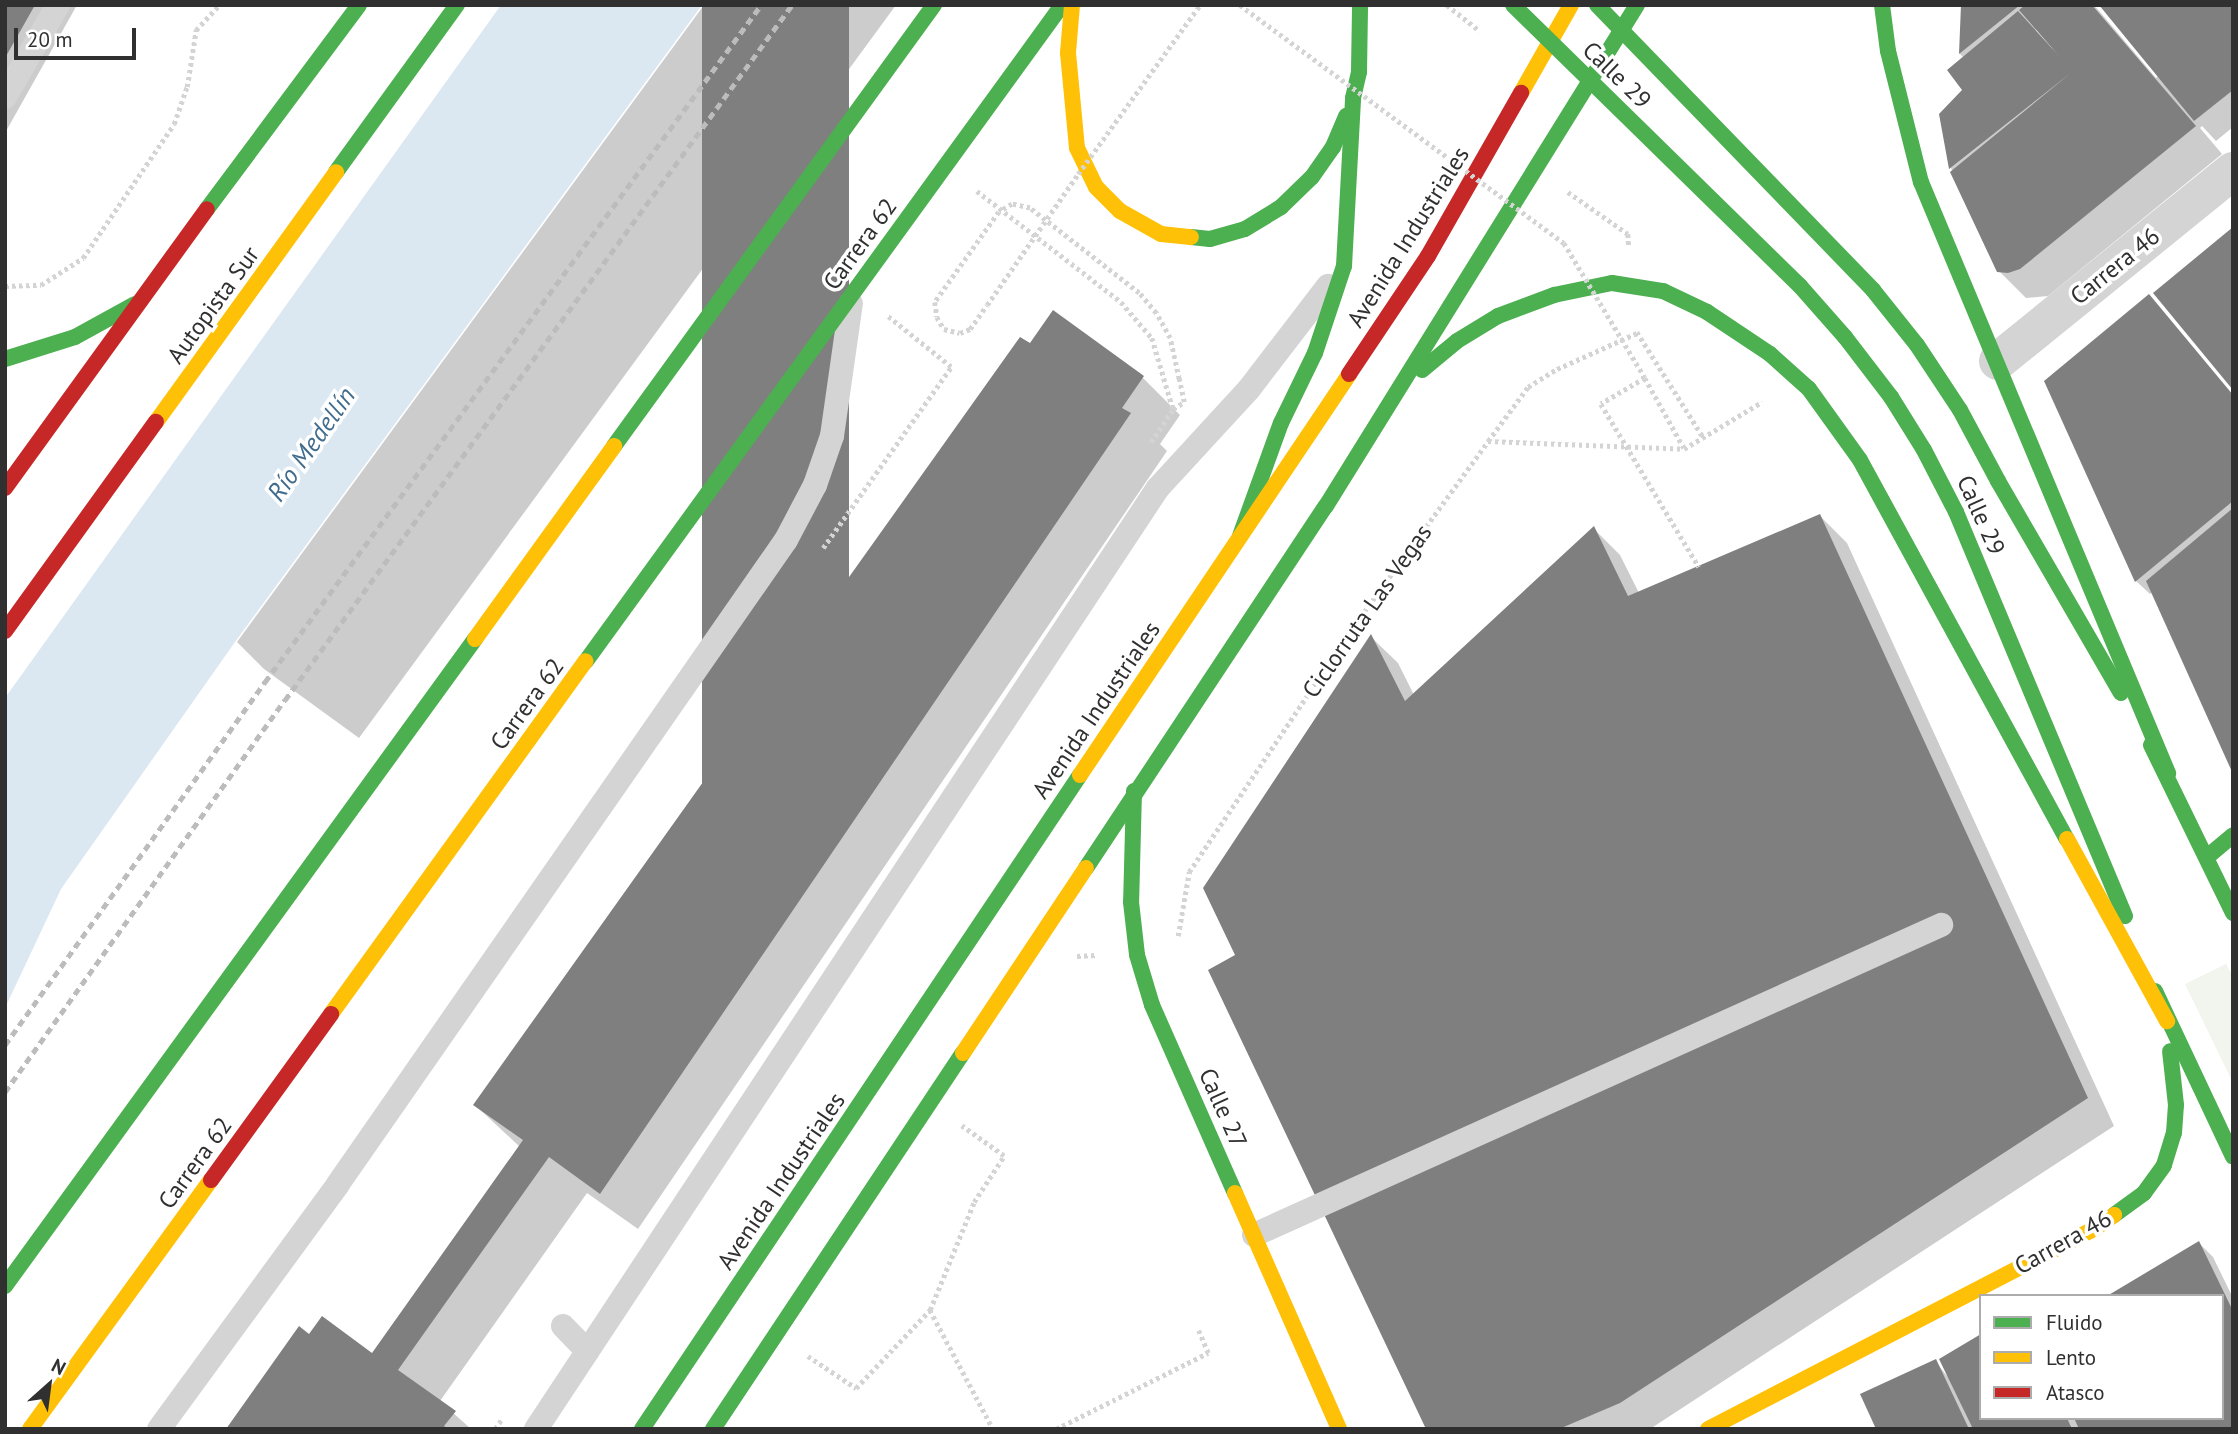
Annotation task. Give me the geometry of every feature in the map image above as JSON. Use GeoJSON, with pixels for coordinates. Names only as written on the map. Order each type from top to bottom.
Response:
{"type":"FeatureCollection","features":[{"type":"Feature","properties":{"kind":"main road"},"geometry":{"type":"LineString","coordinates":[[5,488],[135,304],[359,5]]}},
{"type":"Feature","properties":{"kind":"main road","name":"Autopista Sur"},"geometry":{"type":"LineString","coordinates":[[5,631],[457,5]]}},
{"type":"Feature","properties":{"kind":"main road"},"geometry":{"type":"LineString","coordinates":[[6,1285],[934,5]]}},
{"type":"Feature","properties":{"kind":"main road","name":"Carrera 62"},"geometry":{"type":"LineString","coordinates":[[30,1429],[1062,5]]}},
{"type":"Feature","properties":{"kind":"main road"},"geometry":{"type":"LineString","coordinates":[[1072,5],[1068,53],[1077,148],[1096,187],[1120,211],[1161,234],[1210,239],[1245,229],[1281,207],[1312,177],[1333,147],[1353,98],[1359,72],[1360,5]]}},
{"type":"Feature","properties":{"kind":"main road","name":"Calle 29"},"geometry":{"type":"LineString","coordinates":[[1513,5],[1800,286],[1845,337],[1891,397],[1924,450],[1956,512],[2167,1021],[2233,1157]]}},
{"type":"Feature","properties":{"kind":"main road","name":"Avenida Industriales"},"geometry":{"type":"LineString","coordinates":[[642,1429],[1428,256],[1571,5]]}},
{"type":"Feature","properties":{"kind":"main road","name":"Calle 29"},"geometry":{"type":"LineString","coordinates":[[1597,5],[1798,210],[1872,290],[1917,345],[1959,410],[2168,774],[2233,913]]}},
{"type":"Feature","properties":{"kind":"main road"},"geometry":{"type":"LineString","coordinates":[[713,1429],[1134,791],[1326,506],[1637,5]]}},
{"type":"Feature","properties":{"kind":"main road"},"geometry":{"type":"LineString","coordinates":[[1882,5],[1888,51],[1921,182],[1998,361],[2168,774]]}},
{"type":"Feature","properties":{"kind":"main road"},"geometry":{"type":"LineString","coordinates":[[1240,536],[1281,423],[1315,353],[1344,266],[1353,98]]}},
{"type":"Feature","properties":{"kind":"main road"},"geometry":{"type":"LineString","coordinates":[[1399,390],[1457,341],[1498,316],[1554,295],[1612,283],[1663,291],[1707,312],[1770,354],[1798,380],[1837,424],[1860,460],[2167,1021]]}},
{"type":"Feature","properties":{"kind":"main road"},"geometry":{"type":"LineString","coordinates":[[5,359],[75,337],[135,304]]}},
{"type":"Feature","properties":{"kind":"main road","name":"Calle 27"},"geometry":{"type":"LineString","coordinates":[[1134,791],[1130,863],[1137,955],[1152,1005],[1339,1429]]}},
{"type":"Feature","properties":{"kind":"main road"},"geometry":{"type":"LineString","coordinates":[[2207,857],[2233,835]]}},
{"type":"Feature","properties":{"kind":"main road","name":"Carrera 46"},"geometry":{"type":"LineString","coordinates":[[1708,1429],[2097,1227],[2144,1193],[2164,1165],[2174,1133],[2176,1105],[2167,1021]]}},
{"type":"Feature","properties":{"kind":"street","name":"Carrera 46"},"geometry":{"type":"LineString","coordinates":[[1998,361],[2233,171]]}},
{"type":"Feature","properties":{"kind":"lane"},"geometry":{"type":"LineString","coordinates":[[5,97],[58,5]]}},
{"type":"Feature","properties":{"kind":"lane"},"geometry":{"type":"LineString","coordinates":[[536,1429],[1158,488],[1250,389],[1344,266]]}},
{"type":"Feature","properties":{"kind":"lane"},"geometry":{"type":"LineString","coordinates":[[159,1429],[338,1184],[786,540],[815,485],[832,436],[853,293]]}},
{"type":"Feature","properties":{"kind":"lane"},"geometry":{"type":"LineString","coordinates":[[1254,1235],[1941,925]]}},
{"type":"Feature","properties":{"kind":"lane"},"geometry":{"type":"LineString","coordinates":[[563,1326],[587,1351]]}},
{"type":"Feature","properties":{"kind":"path"},"geometry":{"type":"LineString","coordinates":[[5,286],[41,285],[83,258],[174,124],[187,87],[196,30],[219,5]]}},
{"type":"Feature","properties":{"kind":"path"},"geometry":{"type":"LineString","coordinates":[[976,190],[1121,302],[1152,338],[1173,409],[1184,402],[1170,338],[1156,313],[1139,293],[1051,225],[1041,216],[1030,208],[1012,204],[999,212],[936,302],[937,317],[944,329],[960,333],[970,329],[1032,239],[1040,228],[1048,218],[1055,206],[1200,5]]}},
{"type":"Feature","properties":{"kind":"path"},"geometry":{"type":"LineString","coordinates":[[1240,5],[1564,243],[1684,449]]}},
{"type":"Feature","properties":{"kind":"path","name":"Ciclorruta Las Vegas"},"geometry":{"type":"LineString","coordinates":[[1177,940],[1189,872],[1356,623],[1528,387],[1557,369],[1637,333],[1703,437]]}},
{"type":"Feature","properties":{"kind":"path"},"geometry":{"type":"LineString","coordinates":[[1645,378],[1601,404],[1699,567]]}},
{"type":"Feature","properties":{"kind":"path"},"geometry":{"type":"LineString","coordinates":[[1488,440],[1684,449],[1798,380]]}},
{"type":"Feature","properties":{"kind":"path"},"geometry":{"type":"LineString","coordinates":[[803,1352],[856,1388],[930,1310],[974,1202],[1004,1156],[951,1118]]}},
{"type":"Feature","properties":{"kind":"path"},"geometry":{"type":"LineString","coordinates":[[930,1310],[993,1429]]}},
{"type":"Feature","properties":{"kind":"path"},"geometry":{"type":"LineString","coordinates":[[1056,1429],[1208,1353],[1198,1330]]}},
{"type":"Feature","properties":{"kind":"shaded area"},"geometry":{"type":"Polygon","coordinates":[[[2226,964],[2233,977],[2233,1083],[2185,984],[2226,964]]]}},
{"type":"Feature","properties":{"kind":"water","name":"Río Medellín"},"geometry":{"type":"Polygon","coordinates":[[[501,5],[702,5],[235,642],[61,889],[5,1008],[5,698],[501,5]]]}},
{"type":"Feature","properties":{"kind":"building"},"geometry":{"type":"Polygon","coordinates":[[[5,5],[35,5],[5,58],[5,5]]]}},
{"type":"Feature","properties":{"kind":"building"},"geometry":{"type":"Polygon","coordinates":[[[702,5],[849,5],[849,795],[702,795],[702,5]]]}},
{"type":"Feature","properties":{"kind":"building"},"geometry":{"type":"Polygon","coordinates":[[[1961,5],[2020,5],[1959,54],[1961,5]]]}},
{"type":"Feature","properties":{"kind":"building"},"geometry":{"type":"Polygon","coordinates":[[[2025,5],[2092,5],[2196,126],[2020,269],[2008,273],[1997,272],[1950,172],[2072,72],[1949,169],[1939,114],[1962,90],[1947,70],[2018,11],[2059,56],[2019,10],[2025,5]]]}},
{"type":"Feature","properties":{"kind":"building"},"geometry":{"type":"Polygon","coordinates":[[[2099,5],[2233,5],[2233,90],[2194,121],[2099,5]]]}},
{"type":"Feature","properties":{"kind":"building"},"geometry":{"type":"Polygon","coordinates":[[[2233,227],[2233,390],[2153,293],[2233,227]]]}},
{"type":"Feature","properties":{"kind":"building"},"geometry":{"type":"Polygon","coordinates":[[[2149,294],[2233,395],[2233,501],[2135,582],[2044,381],[2149,294]]]}},
{"type":"Feature","properties":{"kind":"building"},"geometry":{"type":"Polygon","coordinates":[[[1053,310],[1144,376],[1122,408],[1131,413],[600,1194],[549,1157],[398,1370],[456,1411],[444,1426],[448,1429],[226,1429],[299,1326],[309,1334],[322,1316],[372,1353],[523,1140],[473,1105],[1020,337],[1030,343],[1053,310]]]}},
{"type":"Feature","properties":{"kind":"building"},"geometry":{"type":"Polygon","coordinates":[[[2233,508],[2233,774],[2146,581],[2233,508]]]}},
{"type":"Feature","properties":{"kind":"building"},"geometry":{"type":"Polygon","coordinates":[[[1820,514],[2088,1098],[1620,1403],[1559,1429],[1426,1429],[1208,970],[1235,955],[1203,888],[1371,634],[1405,701],[1594,526],[1628,596],[1820,514]]]}},
{"type":"Feature","properties":{"kind":"building"},"geometry":{"type":"Polygon","coordinates":[[[2199,1241],[2233,1311],[2233,1429],[2079,1429],[2075,1420],[2224,1420],[2224,1294],[2110,1294],[2199,1241]]]}},
{"type":"Feature","properties":{"kind":"building"},"geometry":{"type":"Polygon","coordinates":[[[1979,1335],[1979,1420],[2068,1420],[2072,1429],[1973,1429],[1939,1359],[1979,1335]]]}},
{"type":"Feature","properties":{"kind":"building"},"geometry":{"type":"Polygon","coordinates":[[[1936,1359],[1969,1429],[1876,1429],[1860,1394],[1936,1359]]]}},
{"type":"Feature","properties":{"kind":"railway"},"geometry":{"type":"LineString","coordinates":[[5,1045],[265,682],[761,5]]}},
{"type":"Feature","properties":{"kind":"railway"},"geometry":{"type":"LineString","coordinates":[[5,1092],[285,700],[792,5]]}},
{"type":"Feature","properties":{"kind":"traffic: fast"},"geometry":{"type":"LineString","coordinates":[[207,209],[359,5]]}},
{"type":"Feature","properties":{"kind":"traffic: fast"},"geometry":{"type":"LineString","coordinates":[[336,172],[457,5]]}},
{"type":"Feature","properties":{"kind":"traffic: fast"},"geometry":{"type":"LineString","coordinates":[[614,446],[934,5]]}},
{"type":"Feature","properties":{"kind":"traffic: fast"},"geometry":{"type":"LineString","coordinates":[[586,661],[1062,5]]}},
{"type":"Feature","properties":{"kind":"traffic: fast"},"geometry":{"type":"LineString","coordinates":[[1240,536],[1281,423],[1315,353],[1344,266],[1353,98],[1359,72],[1360,5]]}},
{"type":"Feature","properties":{"kind":"traffic: fast"},"geometry":{"type":"LineString","coordinates":[[1513,5],[1800,286],[1845,337],[1891,397],[1924,450],[1956,512]]}},
{"type":"Feature","properties":{"kind":"traffic: fast"},"geometry":{"type":"LineString","coordinates":[[1597,5],[1873,290],[1917,345],[1960,410],[1998,481]]}},
{"type":"Feature","properties":{"kind":"traffic: fast"},"geometry":{"type":"LineString","coordinates":[[1086,868],[1326,506],[1637,5]]}},
{"type":"Feature","properties":{"kind":"traffic: fast"},"geometry":{"type":"LineString","coordinates":[[1882,5],[1888,51],[1921,182],[2168,773]]}},
{"type":"Feature","properties":{"kind":"traffic: fast"},"geometry":{"type":"LineString","coordinates":[[1191,237],[1210,239],[1245,229],[1281,207],[1312,177],[1333,147],[1346,116]]}},
{"type":"Feature","properties":{"kind":"traffic: fast"},"geometry":{"type":"LineString","coordinates":[[1422,370],[1457,341],[1498,316],[1554,295],[1612,283],[1663,291],[1707,312],[1770,354],[1809,389],[1860,460],[2067,839]]}},
{"type":"Feature","properties":{"kind":"traffic: fast"},"geometry":{"type":"LineString","coordinates":[[5,359],[75,337],[135,304]]}},
{"type":"Feature","properties":{"kind":"traffic: fast"},"geometry":{"type":"LineString","coordinates":[[1998,481],[2121,693]]}},
{"type":"Feature","properties":{"kind":"traffic: fast"},"geometry":{"type":"LineString","coordinates":[[1956,512],[2125,916]]}},
{"type":"Feature","properties":{"kind":"traffic: fast"},"geometry":{"type":"LineString","coordinates":[[5,1286],[475,639]]}},
{"type":"Feature","properties":{"kind":"traffic: fast"},"geometry":{"type":"LineString","coordinates":[[2151,745],[2233,913]]}},
{"type":"Feature","properties":{"kind":"traffic: fast"},"geometry":{"type":"LineString","coordinates":[[642,1429],[1080,775]]}},
{"type":"Feature","properties":{"kind":"traffic: fast"},"geometry":{"type":"LineString","coordinates":[[1134,791],[1131,902],[1137,955],[1152,1005],[1235,1193]]}},
{"type":"Feature","properties":{"kind":"traffic: fast"},"geometry":{"type":"LineString","coordinates":[[2207,857],[2233,835]]}},
{"type":"Feature","properties":{"kind":"traffic: fast"},"geometry":{"type":"LineString","coordinates":[[2155,991],[2233,1157]]}},
{"type":"Feature","properties":{"kind":"traffic: fast"},"geometry":{"type":"LineString","coordinates":[[2114,1215],[2144,1193],[2164,1165],[2174,1133],[2176,1105],[2170,1051]]}},
{"type":"Feature","properties":{"kind":"traffic: fast"},"geometry":{"type":"LineString","coordinates":[[713,1429],[963,1053]]}},
{"type":"Feature","properties":{"kind":"traffic: slow"},"geometry":{"type":"LineString","coordinates":[[1072,5],[1068,53],[1077,148],[1096,187],[1120,211],[1161,234],[1191,237]]}},
{"type":"Feature","properties":{"kind":"traffic: slow"},"geometry":{"type":"LineString","coordinates":[[1521,93],[1571,5]]}},
{"type":"Feature","properties":{"kind":"traffic: slow"},"geometry":{"type":"LineString","coordinates":[[156,422],[336,172]]}},
{"type":"Feature","properties":{"kind":"traffic: slow"},"geometry":{"type":"LineString","coordinates":[[1080,775],[1349,374]]}},
{"type":"Feature","properties":{"kind":"traffic: slow"},"geometry":{"type":"LineString","coordinates":[[475,639],[614,446]]}},
{"type":"Feature","properties":{"kind":"traffic: slow"},"geometry":{"type":"LineString","coordinates":[[331,1014],[586,661]]}},
{"type":"Feature","properties":{"kind":"traffic: slow"},"geometry":{"type":"LineString","coordinates":[[2067,839],[2167,1021]]}},
{"type":"Feature","properties":{"kind":"traffic: slow"},"geometry":{"type":"LineString","coordinates":[[963,1053],[1086,868]]}},
{"type":"Feature","properties":{"kind":"traffic: slow"},"geometry":{"type":"LineString","coordinates":[[30,1429],[211,1180]]}},
{"type":"Feature","properties":{"kind":"traffic: slow"},"geometry":{"type":"LineString","coordinates":[[1235,1193],[1339,1429]]}},
{"type":"Feature","properties":{"kind":"traffic: slow"},"geometry":{"type":"LineString","coordinates":[[1708,1429],[2097,1227],[2114,1215]]}},
{"type":"Feature","properties":{"kind":"traffic: jam"},"geometry":{"type":"LineString","coordinates":[[1349,374],[1428,256],[1521,93]]}},
{"type":"Feature","properties":{"kind":"traffic: jam"},"geometry":{"type":"LineString","coordinates":[[5,488],[207,209]]}},
{"type":"Feature","properties":{"kind":"traffic: jam"},"geometry":{"type":"LineString","coordinates":[[5,631],[156,422]]}},
{"type":"Feature","properties":{"kind":"traffic: jam"},"geometry":{"type":"LineString","coordinates":[[211,1180],[331,1014]]}}]}
